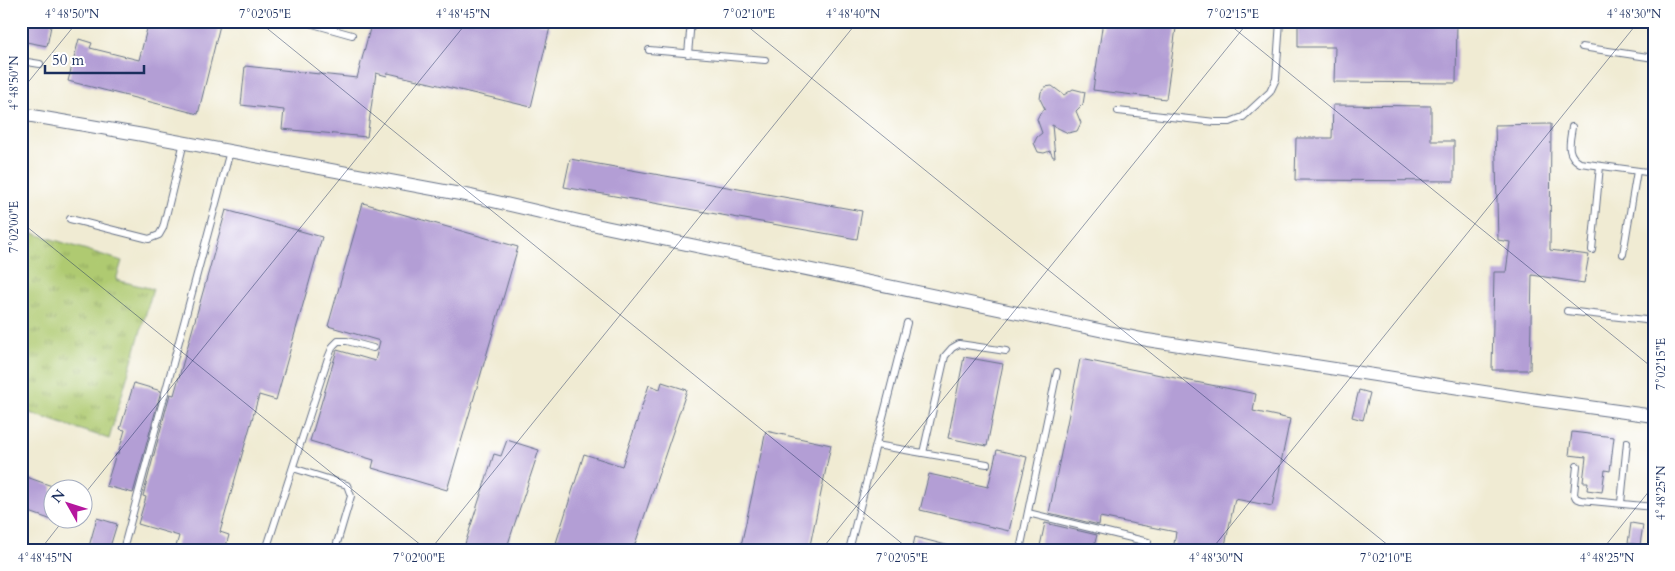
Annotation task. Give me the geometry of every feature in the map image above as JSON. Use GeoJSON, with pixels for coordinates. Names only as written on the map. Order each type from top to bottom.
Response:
{"type":"FeatureCollection","features":[{"type":"Feature","properties":{"kind":"street"},"geometry":{"type":"LineString","coordinates":[[21,114],[184,142],[471,196],[605,227],[1147,340],[1537,400],[1654,416]]}},
{"type":"Feature","properties":{"kind":"lane"},"geometry":{"type":"LineString","coordinates":[[302,21],[352,35]]}},
{"type":"Feature","properties":{"kind":"lane"},"geometry":{"type":"LineString","coordinates":[[688,54],[691,21]]}},
{"type":"Feature","properties":{"kind":"lane"},"geometry":{"type":"LineString","coordinates":[[1118,111],[1215,122],[1230,122],[1243,117],[1270,92],[1276,79],[1280,21]]}},
{"type":"Feature","properties":{"kind":"lane"},"geometry":{"type":"LineString","coordinates":[[1582,46],[1654,58]]}},
{"type":"Feature","properties":{"kind":"lane"},"geometry":{"type":"LineString","coordinates":[[649,50],[765,60]]}},
{"type":"Feature","properties":{"kind":"lane"},"geometry":{"type":"LineString","coordinates":[[21,61],[40,64]]}},
{"type":"Feature","properties":{"kind":"lane"},"geometry":{"type":"LineString","coordinates":[[1572,128],[1569,151],[1573,159],[1580,163],[1654,173]]}},
{"type":"Feature","properties":{"kind":"lane"},"geometry":{"type":"LineString","coordinates":[[70,218],[149,239],[159,235],[184,142]]}},
{"type":"Feature","properties":{"kind":"lane"},"geometry":{"type":"LineString","coordinates":[[123,550],[230,151]]}},
{"type":"Feature","properties":{"kind":"lane"},"geometry":{"type":"LineString","coordinates":[[1592,250],[1600,166]]}},
{"type":"Feature","properties":{"kind":"lane"},"geometry":{"type":"LineString","coordinates":[[1623,254],[1636,171]]}},
{"type":"Feature","properties":{"kind":"lane"},"geometry":{"type":"LineString","coordinates":[[1567,312],[1654,322]]}},
{"type":"Feature","properties":{"kind":"lane"},"geometry":{"type":"LineString","coordinates":[[849,550],[908,324]]}},
{"type":"Feature","properties":{"kind":"lane"},"geometry":{"type":"LineString","coordinates":[[266,550],[333,346],[338,341],[348,341],[373,348]]}},
{"type":"Feature","properties":{"kind":"lane"},"geometry":{"type":"LineString","coordinates":[[923,453],[945,356],[948,352],[959,344],[1006,351]]}},
{"type":"Feature","properties":{"kind":"lane"},"geometry":{"type":"LineString","coordinates":[[1020,550],[1057,372]]}},
{"type":"Feature","properties":{"kind":"lane"},"geometry":{"type":"LineString","coordinates":[[1621,504],[1627,442]]}},
{"type":"Feature","properties":{"kind":"lane"},"geometry":{"type":"LineString","coordinates":[[876,445],[986,464]]}},
{"type":"Feature","properties":{"kind":"lane"},"geometry":{"type":"LineString","coordinates":[[1577,466],[1574,494],[1576,498],[1654,507]]}},
{"type":"Feature","properties":{"kind":"lane"},"geometry":{"type":"LineString","coordinates":[[293,468],[347,485],[350,489],[351,496],[336,550]]}},
{"type":"Feature","properties":{"kind":"lane"},"geometry":{"type":"LineString","coordinates":[[1028,514],[1148,542]]}},
{"type":"Feature","properties":{"kind":"green space"},"geometry":{"type":"Polygon","coordinates":[[[26,231],[122,261],[116,280],[153,289],[109,439],[21,410],[21,248],[26,231]]]}},
{"type":"Feature","properties":{"kind":"building"},"geometry":{"type":"Polygon","coordinates":[[[21,21],[52,21],[47,46],[21,41],[21,21]]]}},
{"type":"Feature","properties":{"kind":"building"},"geometry":{"type":"Polygon","coordinates":[[[149,21],[221,21],[198,114],[68,81],[79,39],[92,43],[90,48],[139,60],[149,21]]]}},
{"type":"Feature","properties":{"kind":"building"},"geometry":{"type":"Polygon","coordinates":[[[372,21],[531,21],[550,27],[531,107],[388,73],[387,76],[376,73],[367,137],[282,129],[284,110],[241,105],[245,66],[357,78],[372,21]]]}},
{"type":"Feature","properties":{"kind":"building"},"geometry":{"type":"Polygon","coordinates":[[[1103,21],[1177,21],[1166,99],[1093,90],[1103,21]]]}},
{"type":"Feature","properties":{"kind":"building"},"geometry":{"type":"Polygon","coordinates":[[[1298,21],[1457,21],[1456,83],[1334,82],[1335,47],[1298,47],[1298,21]]]}},
{"type":"Feature","properties":{"kind":"building"},"geometry":{"type":"Polygon","coordinates":[[[1052,86],[1064,95],[1073,89],[1085,92],[1083,104],[1076,111],[1081,123],[1077,131],[1068,133],[1052,125],[1055,157],[1053,157],[1050,151],[1038,152],[1034,143],[1042,133],[1037,119],[1045,109],[1040,99],[1041,92],[1045,87],[1052,86]]]}},
{"type":"Feature","properties":{"kind":"building"},"geometry":{"type":"Polygon","coordinates":[[[1333,105],[1431,106],[1431,141],[1454,141],[1454,181],[1295,180],[1296,138],[1332,138],[1333,105]]]}},
{"type":"Feature","properties":{"kind":"building"},"geometry":{"type":"Polygon","coordinates":[[[1551,124],[1550,250],[1589,255],[1584,283],[1532,275],[1530,370],[1492,370],[1494,272],[1506,272],[1510,242],[1498,240],[1495,125],[1551,124]]]}},
{"type":"Feature","properties":{"kind":"building"},"geometry":{"type":"Polygon","coordinates":[[[570,159],[862,211],[857,239],[564,187],[570,159]]]}},
{"type":"Feature","properties":{"kind":"building"},"geometry":{"type":"Polygon","coordinates":[[[363,203],[518,247],[447,490],[372,468],[374,460],[310,441],[337,350],[375,361],[380,341],[328,326],[363,203]]]}},
{"type":"Feature","properties":{"kind":"building"},"geometry":{"type":"Polygon","coordinates":[[[226,210],[322,237],[276,400],[259,395],[220,532],[229,535],[225,550],[175,550],[179,536],[138,524],[146,497],[143,496],[170,394],[174,395],[226,210]]]}},
{"type":"Feature","properties":{"kind":"building"},"geometry":{"type":"Polygon","coordinates":[[[964,357],[1003,364],[987,446],[948,438],[964,357]]]}},
{"type":"Feature","properties":{"kind":"building"},"geometry":{"type":"Polygon","coordinates":[[[1080,359],[1256,394],[1253,411],[1290,419],[1272,506],[1235,499],[1224,550],[1173,550],[1176,532],[1100,517],[1099,525],[1049,513],[1080,359]]]}},
{"type":"Feature","properties":{"kind":"building"},"geometry":{"type":"Polygon","coordinates":[[[662,382],[687,390],[633,550],[578,550],[556,543],[584,454],[622,466],[649,385],[660,389],[662,382]]]}},
{"type":"Feature","properties":{"kind":"building"},"geometry":{"type":"Polygon","coordinates":[[[134,383],[161,391],[133,493],[106,486],[125,430],[120,429],[134,383]]]}},
{"type":"Feature","properties":{"kind":"building"},"geometry":{"type":"Polygon","coordinates":[[[1359,390],[1370,393],[1363,420],[1352,417],[1359,390]]]}},
{"type":"Feature","properties":{"kind":"building"},"geometry":{"type":"Polygon","coordinates":[[[766,431],[831,445],[809,550],[740,550],[766,431]]]}},
{"type":"Feature","properties":{"kind":"building"},"geometry":{"type":"Polygon","coordinates":[[[1572,432],[1614,437],[1610,471],[1605,470],[1602,492],[1587,490],[1588,482],[1583,482],[1586,457],[1569,455],[1572,432]]]}},
{"type":"Feature","properties":{"kind":"building"},"geometry":{"type":"Polygon","coordinates":[[[507,440],[539,450],[506,550],[463,550],[494,454],[501,456],[507,440]]]}},
{"type":"Feature","properties":{"kind":"building"},"geometry":{"type":"Polygon","coordinates":[[[997,450],[1027,457],[1009,531],[920,510],[929,474],[988,487],[997,450]]]}},
{"type":"Feature","properties":{"kind":"building"},"geometry":{"type":"Polygon","coordinates":[[[21,475],[42,482],[42,516],[21,509],[21,475]]]}},
{"type":"Feature","properties":{"kind":"building"},"geometry":{"type":"Polygon","coordinates":[[[97,518],[117,524],[109,550],[88,550],[97,518]]]}},
{"type":"Feature","properties":{"kind":"building"},"geometry":{"type":"Polygon","coordinates":[[[1045,523],[1097,535],[1093,550],[1058,550],[1040,546],[1045,523]]]}},
{"type":"Feature","properties":{"kind":"building"},"geometry":{"type":"Polygon","coordinates":[[[1631,523],[1643,525],[1640,545],[1628,543],[1631,523]]]}},
{"type":"Feature","properties":{"kind":"building"},"geometry":{"type":"Polygon","coordinates":[[[915,537],[950,546],[950,550],[912,550],[915,537]]]}}]}
